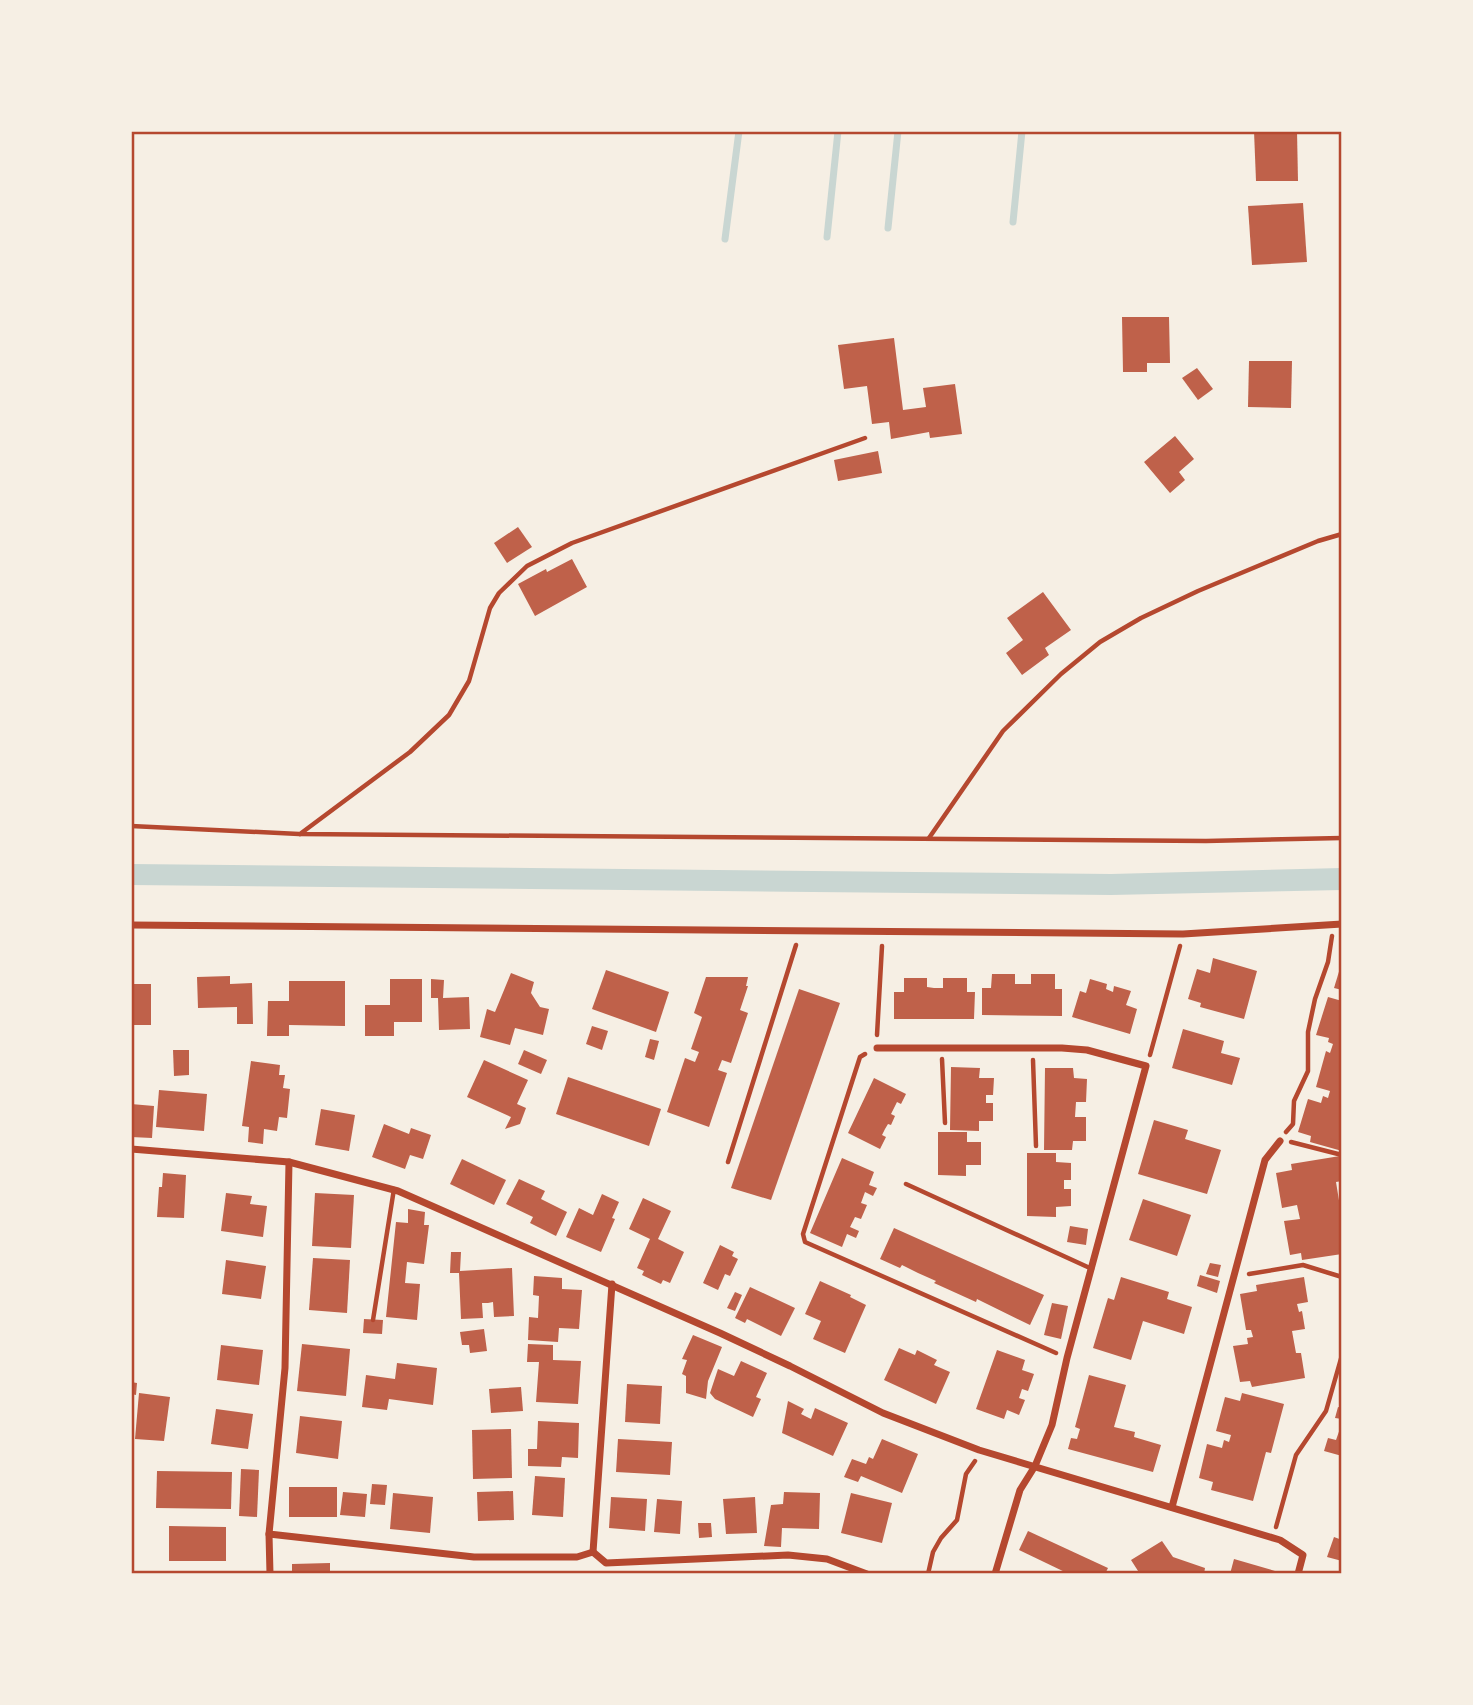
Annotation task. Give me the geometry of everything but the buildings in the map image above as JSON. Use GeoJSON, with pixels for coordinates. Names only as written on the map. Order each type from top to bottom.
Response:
{"type":"FeatureCollection","features":[{"type":"Feature","properties":{"kind":"street"},"geometry":{"type":"LineString","coordinates":[[131,925],[1183,934],[1338,924]]}},
{"type":"Feature","properties":{"kind":"street"},"geometry":{"type":"LineString","coordinates":[[877,1048],[1087,1050],[1146,1066],[1067,1358],[1052,1425],[1035,1466],[1020,1490],[995,1574]]}},
{"type":"Feature","properties":{"kind":"street"},"geometry":{"type":"LineString","coordinates":[[1172,1507],[1265,1160],[1280,1142]]}},
{"type":"Feature","properties":{"kind":"street"},"geometry":{"type":"LineString","coordinates":[[131,1149],[289,1162],[394,1189],[612,1284],[790,1366],[874,1410],[979,1450],[1273,1538],[1303,1555],[1297,1574]]}},
{"type":"Feature","properties":{"kind":"street"},"geometry":{"type":"LineString","coordinates":[[270,1574],[269,1534],[285,1368],[289,1162]]}},
{"type":"Feature","properties":{"kind":"street"},"geometry":{"type":"LineString","coordinates":[[593,1552],[612,1284]]}},
{"type":"Feature","properties":{"kind":"street"},"geometry":{"type":"LineString","coordinates":[[269,1534],[474,1557],[577,1557],[593,1552]]}},
{"type":"Feature","properties":{"kind":"street"},"geometry":{"type":"LineString","coordinates":[[593,1552],[606,1563],[811,1556],[867,1574]]}},
{"type":"Feature","properties":{"kind":"lane"},"geometry":{"type":"LineString","coordinates":[[299,834],[410,751],[449,715],[469,681],[490,608],[511,579],[527,566],[572,544],[865,438]]}},
{"type":"Feature","properties":{"kind":"lane"},"geometry":{"type":"LineString","coordinates":[[929,839],[1003,731],[1080,657],[1119,630],[1163,607],[1318,541],[1342,534]]}},
{"type":"Feature","properties":{"kind":"lane"},"geometry":{"type":"LineString","coordinates":[[131,826],[299,834],[1206,842],[1342,838]]}},
{"type":"Feature","properties":{"kind":"lane"},"geometry":{"type":"LineString","coordinates":[[906,1184],[1092,1269]]}},
{"type":"Feature","properties":{"kind":"lane"},"geometry":{"type":"LineString","coordinates":[[373,1320],[394,1189]]}},
{"type":"Feature","properties":{"kind":"path"},"geometry":{"type":"LineString","coordinates":[[1280,1142],[1293,1124],[1294,1101],[1308,1071],[1310,1023],[1338,924]]}},
{"type":"Feature","properties":{"kind":"path"},"geometry":{"type":"LineString","coordinates":[[728,1162],[801,930]]}},
{"type":"Feature","properties":{"kind":"path"},"geometry":{"type":"LineString","coordinates":[[883,931],[877,1048],[860,1057],[803,1234],[805,1242],[1067,1358]]}},
{"type":"Feature","properties":{"kind":"path"},"geometry":{"type":"LineString","coordinates":[[1146,1066],[1183,934]]}},
{"type":"Feature","properties":{"kind":"path"},"geometry":{"type":"LineString","coordinates":[[941,1048],[944,1123]]}},
{"type":"Feature","properties":{"kind":"path"},"geometry":{"type":"LineString","coordinates":[[1032,1048],[1036,1146]]}},
{"type":"Feature","properties":{"kind":"path"},"geometry":{"type":"LineString","coordinates":[[1280,1142],[1297,1143],[1342,1155]]}},
{"type":"Feature","properties":{"kind":"path"},"geometry":{"type":"LineString","coordinates":[[1234,1277],[1303,1265],[1342,1277],[1342,1285]]}},
{"type":"Feature","properties":{"kind":"path"},"geometry":{"type":"LineString","coordinates":[[1273,1538],[1296,1455],[1326,1411],[1342,1355]]}},
{"type":"Feature","properties":{"kind":"path"},"geometry":{"type":"LineString","coordinates":[[928,1574],[933,1552],[957,1520],[966,1474],[975,1462],[979,1450]]}},
{"type":"Feature","properties":{"kind":"shaded area"},"geometry":{"type":"Polygon","coordinates":[[[131,864],[1111,874],[1342,868],[1342,890],[1111,895],[131,885],[131,864]]]}},
{"type":"Feature","properties":{"kind":"waterway"},"geometry":{"type":"LineString","coordinates":[[725,239],[739,131]]}},
{"type":"Feature","properties":{"kind":"waterway"},"geometry":{"type":"LineString","coordinates":[[827,237],[838,131]]}},
{"type":"Feature","properties":{"kind":"waterway"},"geometry":{"type":"LineString","coordinates":[[888,228],[898,131]]}},
{"type":"Feature","properties":{"kind":"waterway"},"geometry":{"type":"LineString","coordinates":[[1013,222],[1022,131]]}}]}
